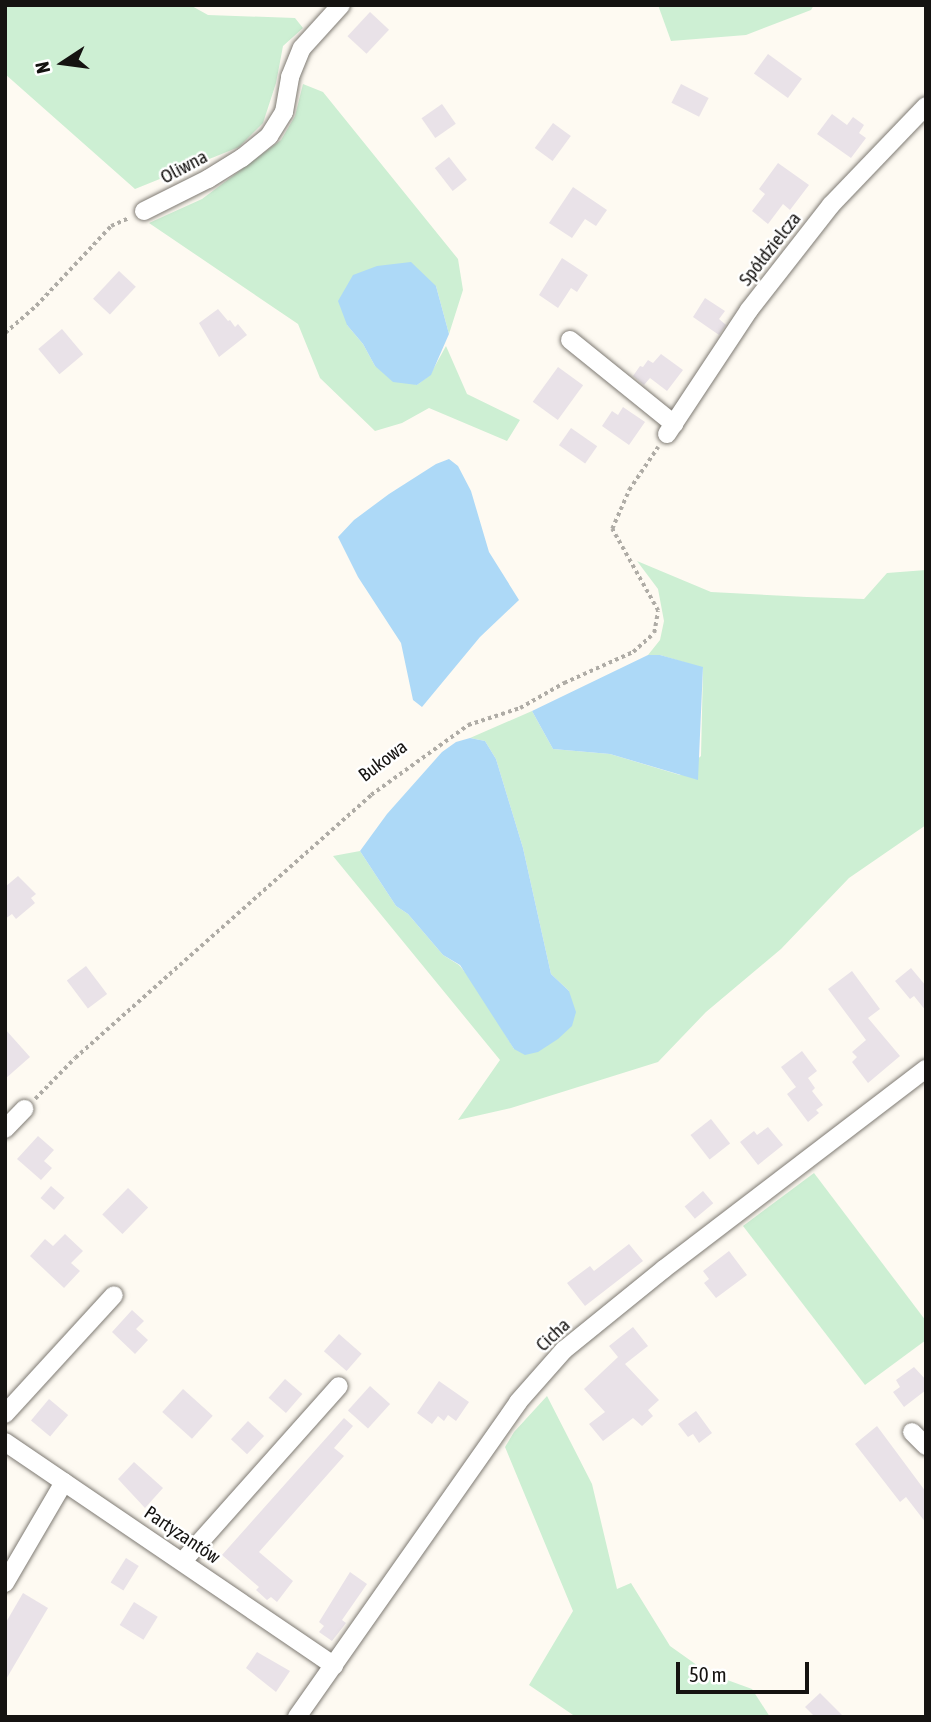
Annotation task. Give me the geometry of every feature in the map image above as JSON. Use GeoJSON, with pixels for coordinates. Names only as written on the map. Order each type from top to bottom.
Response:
{"type":"FeatureCollection","features":[{"type":"Feature","properties":{"kind":"street","name":"Oliwna"},"geometry":{"type":"LineString","coordinates":[[144,211],[242,158],[269,136],[284,112],[290,77],[302,48],[341,5]]}},
{"type":"Feature","properties":{"kind":"street","name":"Spółdzielcza"},"geometry":{"type":"LineString","coordinates":[[671,429],[749,310],[831,205],[926,106]]}},
{"type":"Feature","properties":{"kind":"street"},"geometry":{"type":"LineString","coordinates":[[570,341],[671,429]]}},
{"type":"Feature","properties":{"kind":"street","name":"Cicha"},"geometry":{"type":"LineString","coordinates":[[298,1717],[518,1402],[564,1350],[664,1269],[926,1069]]}},
{"type":"Feature","properties":{"kind":"street"},"geometry":{"type":"LineString","coordinates":[[5,1129],[24,1109]]}},
{"type":"Feature","properties":{"kind":"street"},"geometry":{"type":"LineString","coordinates":[[5,1414],[114,1295]]}},
{"type":"Feature","properties":{"kind":"street"},"geometry":{"type":"LineString","coordinates":[[183,1561],[339,1385]]}},
{"type":"Feature","properties":{"kind":"street"},"geometry":{"type":"LineString","coordinates":[[912,1432],[926,1446]]}},
{"type":"Feature","properties":{"kind":"street","name":"Partyzantów"},"geometry":{"type":"LineString","coordinates":[[5,1442],[334,1666]]}},
{"type":"Feature","properties":{"kind":"street"},"geometry":{"type":"LineString","coordinates":[[5,1583],[64,1482]]}},
{"type":"Feature","properties":{"kind":"path"},"geometry":{"type":"LineString","coordinates":[[5,333],[36,306],[111,226],[144,211]]}},
{"type":"Feature","properties":{"kind":"path","name":"Bukowa"},"geometry":{"type":"LineString","coordinates":[[24,1109],[75,1058],[371,795],[468,725],[520,708],[564,683],[633,652],[654,632],[658,611],[612,529],[629,491],[671,429]]}},
{"type":"Feature","properties":{"kind":"green space"},"geometry":{"type":"Polygon","coordinates":[[[5,5],[190,5],[208,15],[295,18],[303,28],[283,46],[276,83],[263,123],[239,147],[135,189],[5,74],[5,5]]]}},
{"type":"Feature","properties":{"kind":"green space"},"geometry":{"type":"Polygon","coordinates":[[[658,5],[814,5],[811,10],[746,35],[671,41],[658,5]]]}},
{"type":"Feature","properties":{"kind":"green space"},"geometry":{"type":"Polygon","coordinates":[[[303,84],[323,92],[458,259],[463,290],[449,334],[436,286],[347,325],[363,344],[375,366],[417,385],[430,375],[446,346],[467,394],[520,420],[507,441],[429,408],[402,423],[375,431],[320,378],[298,324],[149,223],[202,199],[281,140],[295,116],[303,84]]]}},
{"type":"Feature","properties":{"kind":"green space"},"geometry":{"type":"Polygon","coordinates":[[[637,561],[711,592],[864,599],[887,573],[926,570],[926,825],[849,878],[781,949],[706,1012],[658,1062],[511,1108],[458,1120],[500,1060],[333,856],[360,851],[396,906],[408,914],[443,955],[459,965],[474,983],[514,1049],[569,991],[551,974],[523,848],[496,759],[485,741],[470,738],[532,711],[553,749],[610,754],[680,775],[701,756],[703,668],[660,655],[648,655],[660,640],[664,621],[658,589],[637,561]]]}},
{"type":"Feature","properties":{"kind":"green space"},"geometry":{"type":"Polygon","coordinates":[[[814,1173],[926,1321],[926,1340],[865,1385],[743,1226],[814,1173]]]}},
{"type":"Feature","properties":{"kind":"green space"},"geometry":{"type":"Polygon","coordinates":[[[547,1396],[592,1484],[617,1589],[631,1583],[670,1646],[708,1673],[752,1689],[770,1717],[576,1717],[529,1685],[573,1611],[505,1447],[514,1432],[547,1396]]]}},
{"type":"Feature","properties":{"kind":"water"},"geometry":{"type":"Polygon","coordinates":[[[411,262],[436,286],[449,334],[431,375],[417,385],[393,382],[375,366],[363,344],[347,325],[338,301],[353,275],[377,266],[411,262]]]}},
{"type":"Feature","properties":{"kind":"water"},"geometry":{"type":"Polygon","coordinates":[[[449,459],[458,466],[471,491],[489,552],[519,600],[480,637],[422,707],[413,700],[401,643],[358,577],[338,537],[354,520],[389,494],[436,464],[449,459]]]}},
{"type":"Feature","properties":{"kind":"water"},"geometry":{"type":"Polygon","coordinates":[[[648,655],[660,655],[703,667],[698,780],[610,754],[553,749],[532,711],[648,655]]]}},
{"type":"Feature","properties":{"kind":"water"},"geometry":{"type":"Polygon","coordinates":[[[470,738],[485,741],[496,759],[523,848],[551,974],[569,991],[576,1012],[572,1026],[558,1039],[538,1052],[525,1055],[514,1049],[460,965],[443,955],[408,914],[396,906],[360,851],[387,814],[442,752],[456,742],[470,738]]]}},
{"type":"Feature","properties":{"kind":"building"},"geometry":{"type":"Polygon","coordinates":[[[370,12],[389,30],[367,54],[347,36],[370,12]]]}},
{"type":"Feature","properties":{"kind":"building"},"geometry":{"type":"Polygon","coordinates":[[[768,54],[802,79],[788,98],[754,73],[768,54]]]}},
{"type":"Feature","properties":{"kind":"building"},"geometry":{"type":"Polygon","coordinates":[[[681,84],[709,98],[699,117],[671,103],[681,84]]]}},
{"type":"Feature","properties":{"kind":"building"},"geometry":{"type":"Polygon","coordinates":[[[442,104],[456,124],[435,138],[422,118],[442,104]]]}},
{"type":"Feature","properties":{"kind":"building"},"geometry":{"type":"Polygon","coordinates":[[[832,114],[847,125],[853,117],[864,125],[859,133],[866,138],[851,158],[817,134],[832,114]]]}},
{"type":"Feature","properties":{"kind":"building"},"geometry":{"type":"Polygon","coordinates":[[[553,123],[571,136],[553,161],[535,148],[553,123]]]}},
{"type":"Feature","properties":{"kind":"building"},"geometry":{"type":"Polygon","coordinates":[[[449,157],[467,180],[453,191],[435,168],[449,157]]]}},
{"type":"Feature","properties":{"kind":"building"},"geometry":{"type":"Polygon","coordinates":[[[778,163],[809,185],[790,210],[783,204],[768,224],[752,211],[765,194],[759,189],[778,163]]]}},
{"type":"Feature","properties":{"kind":"building"},"geometry":{"type":"Polygon","coordinates":[[[573,187],[607,210],[596,226],[585,219],[572,238],[549,223],[573,187]]]}},
{"type":"Feature","properties":{"kind":"building"},"geometry":{"type":"Polygon","coordinates":[[[562,258],[588,275],[577,292],[571,288],[558,308],[539,295],[562,258]]]}},
{"type":"Feature","properties":{"kind":"building"},"geometry":{"type":"Polygon","coordinates":[[[119,271],[136,287],[110,314],[93,299],[119,271]]]}},
{"type":"Feature","properties":{"kind":"building"},"geometry":{"type":"Polygon","coordinates":[[[705,298],[725,311],[719,319],[726,325],[719,335],[693,317],[705,298]]]}},
{"type":"Feature","properties":{"kind":"building"},"geometry":{"type":"Polygon","coordinates":[[[218,309],[228,321],[235,327],[238,324],[247,335],[219,357],[199,323],[218,309]]]}},
{"type":"Feature","properties":{"kind":"building"},"geometry":{"type":"Polygon","coordinates":[[[62,329],[83,354],[59,374],[38,349],[62,329]]]}},
{"type":"Feature","properties":{"kind":"building"},"geometry":{"type":"Polygon","coordinates":[[[661,354],[683,370],[667,391],[650,378],[644,385],[633,376],[640,366],[643,367],[648,360],[653,363],[661,354]]]}},
{"type":"Feature","properties":{"kind":"building"},"geometry":{"type":"Polygon","coordinates":[[[558,367],[583,385],[558,420],[533,402],[558,367]]]}},
{"type":"Feature","properties":{"kind":"building"},"geometry":{"type":"Polygon","coordinates":[[[623,407],[645,422],[629,445],[602,426],[612,411],[618,415],[623,407]]]}},
{"type":"Feature","properties":{"kind":"building"},"geometry":{"type":"Polygon","coordinates":[[[571,428],[597,446],[585,464],[559,445],[571,428]]]}},
{"type":"Feature","properties":{"kind":"building"},"geometry":{"type":"Polygon","coordinates":[[[18,876],[36,894],[31,898],[35,903],[16,919],[12,914],[5,919],[5,887],[18,876]]]}},
{"type":"Feature","properties":{"kind":"building"},"geometry":{"type":"Polygon","coordinates":[[[86,966],[107,994],[88,1008],[67,980],[86,966]]]}},
{"type":"Feature","properties":{"kind":"building"},"geometry":{"type":"Polygon","coordinates":[[[911,968],[926,986],[926,1011],[914,996],[910,999],[895,981],[911,968]]]}},
{"type":"Feature","properties":{"kind":"building"},"geometry":{"type":"Polygon","coordinates":[[[852,971],[880,1009],[868,1018],[900,1056],[868,1083],[852,1062],[857,1057],[852,1052],[866,1040],[828,989],[852,971]]]}},
{"type":"Feature","properties":{"kind":"building"},"geometry":{"type":"Polygon","coordinates":[[[5,1029],[30,1057],[5,1079],[5,1029]]]}},
{"type":"Feature","properties":{"kind":"building"},"geometry":{"type":"Polygon","coordinates":[[[802,1051],[817,1071],[808,1078],[815,1088],[812,1091],[823,1105],[816,1110],[819,1113],[808,1122],[787,1094],[796,1087],[781,1067],[802,1051]]]}},
{"type":"Feature","properties":{"kind":"building"},"geometry":{"type":"Polygon","coordinates":[[[711,1119],[730,1143],[710,1159],[691,1135],[711,1119]]]}},
{"type":"Feature","properties":{"kind":"building"},"geometry":{"type":"Polygon","coordinates":[[[768,1127],[783,1145],[758,1165],[740,1142],[754,1131],[757,1135],[768,1127]]]}},
{"type":"Feature","properties":{"kind":"building"},"geometry":{"type":"Polygon","coordinates":[[[38,1136],[54,1150],[44,1161],[52,1168],[41,1180],[17,1159],[38,1136]]]}},
{"type":"Feature","properties":{"kind":"building"},"geometry":{"type":"Polygon","coordinates":[[[51,1186],[65,1198],[54,1210],[41,1198],[51,1186]]]}},
{"type":"Feature","properties":{"kind":"building"},"geometry":{"type":"Polygon","coordinates":[[[128,1188],[148,1207],[122,1234],[102,1215],[128,1188]]]}},
{"type":"Feature","properties":{"kind":"building"},"geometry":{"type":"Polygon","coordinates":[[[703,1191],[713,1203],[695,1219],[685,1206],[703,1191]]]}},
{"type":"Feature","properties":{"kind":"building"},"geometry":{"type":"Polygon","coordinates":[[[65,1234],[83,1251],[71,1263],[80,1271],[64,1288],[30,1256],[45,1239],[53,1246],[65,1234]]]}},
{"type":"Feature","properties":{"kind":"building"},"geometry":{"type":"Polygon","coordinates":[[[629,1244],[643,1261],[585,1306],[567,1283],[590,1266],[594,1271],[629,1244]]]}},
{"type":"Feature","properties":{"kind":"building"},"geometry":{"type":"Polygon","coordinates":[[[729,1251],[747,1275],[716,1298],[704,1283],[709,1279],[703,1271],[729,1251]]]}},
{"type":"Feature","properties":{"kind":"building"},"geometry":{"type":"Polygon","coordinates":[[[132,1310],[144,1321],[136,1329],[148,1340],[135,1354],[112,1332],[132,1310]]]}},
{"type":"Feature","properties":{"kind":"building"},"geometry":{"type":"Polygon","coordinates":[[[633,1327],[648,1346],[625,1364],[659,1400],[648,1410],[653,1416],[642,1426],[633,1418],[603,1441],[589,1424],[605,1412],[584,1389],[618,1357],[609,1346],[633,1327]]]}},
{"type":"Feature","properties":{"kind":"building"},"geometry":{"type":"Polygon","coordinates":[[[339,1334],[362,1354],[347,1371],[324,1351],[339,1334]]]}},
{"type":"Feature","properties":{"kind":"building"},"geometry":{"type":"Polygon","coordinates":[[[914,1367],[926,1380],[926,1390],[904,1407],[893,1392],[900,1387],[896,1380],[914,1367]]]}},
{"type":"Feature","properties":{"kind":"building"},"geometry":{"type":"Polygon","coordinates":[[[285,1379],[302,1394],[286,1413],[269,1398],[285,1379]]]}},
{"type":"Feature","properties":{"kind":"building"},"geometry":{"type":"Polygon","coordinates":[[[439,1381],[469,1402],[456,1421],[448,1415],[444,1421],[438,1416],[432,1424],[417,1413],[439,1381]]]}},
{"type":"Feature","properties":{"kind":"building"},"geometry":{"type":"Polygon","coordinates":[[[370,1386],[390,1404],[368,1429],[348,1411],[370,1386]]]}},
{"type":"Feature","properties":{"kind":"building"},"geometry":{"type":"Polygon","coordinates":[[[183,1389],[213,1416],[192,1439],[162,1412],[183,1389]]]}},
{"type":"Feature","properties":{"kind":"building"},"geometry":{"type":"Polygon","coordinates":[[[49,1399],[68,1415],[50,1437],[31,1420],[49,1399]]]}},
{"type":"Feature","properties":{"kind":"building"},"geometry":{"type":"Polygon","coordinates":[[[696,1411],[712,1433],[699,1443],[693,1434],[688,1437],[678,1424],[696,1411]]]}},
{"type":"Feature","properties":{"kind":"building"},"geometry":{"type":"Polygon","coordinates":[[[344,1418],[353,1426],[334,1448],[344,1456],[259,1552],[293,1581],[277,1602],[271,1597],[267,1600],[256,1590],[259,1587],[222,1555],[344,1418]]]}},
{"type":"Feature","properties":{"kind":"building"},"geometry":{"type":"Polygon","coordinates":[[[248,1421],[264,1436],[247,1454],[231,1439],[248,1421]]]}},
{"type":"Feature","properties":{"kind":"building"},"geometry":{"type":"Polygon","coordinates":[[[877,1426],[926,1492],[926,1523],[906,1497],[900,1502],[855,1444],[877,1426]]]}},
{"type":"Feature","properties":{"kind":"building"},"geometry":{"type":"Polygon","coordinates":[[[134,1462],[163,1488],[145,1508],[118,1479],[134,1462]]]}},
{"type":"Feature","properties":{"kind":"building"},"geometry":{"type":"Polygon","coordinates":[[[126,1558],[139,1566],[123,1591],[111,1583],[126,1558]]]}},
{"type":"Feature","properties":{"kind":"building"},"geometry":{"type":"Polygon","coordinates":[[[350,1572],[367,1584],[342,1620],[346,1623],[332,1641],[319,1632],[324,1626],[319,1622],[350,1572]]]}},
{"type":"Feature","properties":{"kind":"building"},"geometry":{"type":"Polygon","coordinates":[[[23,1593],[48,1608],[5,1681],[5,1624],[23,1593]]]}},
{"type":"Feature","properties":{"kind":"building"},"geometry":{"type":"Polygon","coordinates":[[[134,1602],[158,1617],[143,1640],[120,1625],[134,1602]]]}},
{"type":"Feature","properties":{"kind":"building"},"geometry":{"type":"Polygon","coordinates":[[[257,1652],[290,1671],[276,1692],[246,1668],[257,1652]]]}},
{"type":"Feature","properties":{"kind":"building"},"geometry":{"type":"Polygon","coordinates":[[[820,1693],[844,1717],[815,1717],[805,1707],[820,1693]]]}}]}
